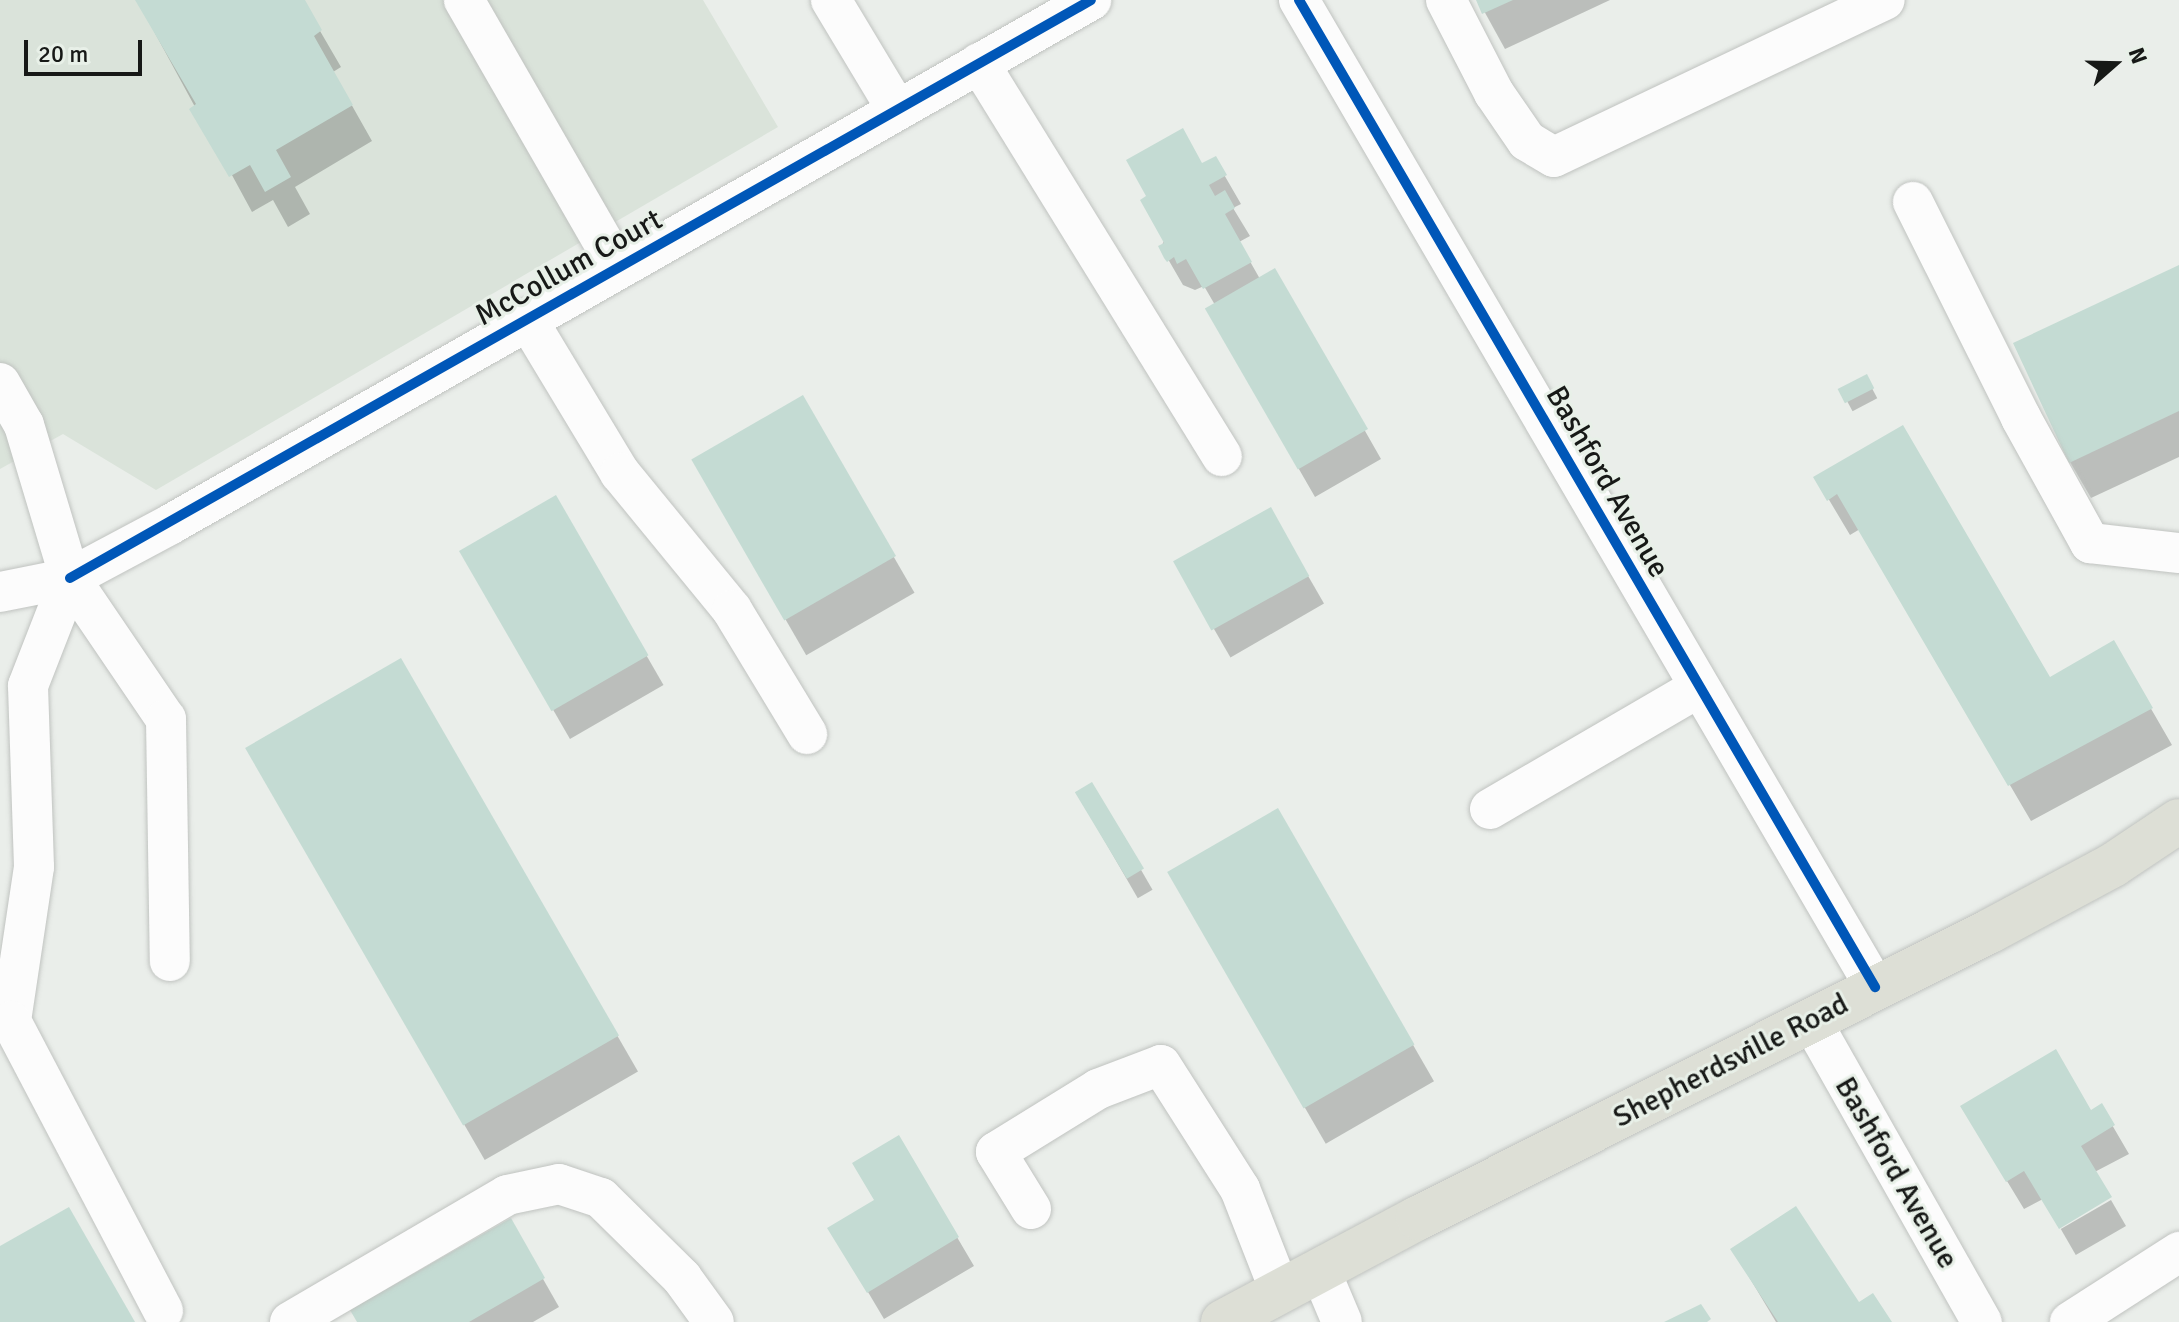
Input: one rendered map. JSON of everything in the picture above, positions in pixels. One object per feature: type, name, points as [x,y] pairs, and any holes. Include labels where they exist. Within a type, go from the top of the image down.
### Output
[{"type":"main road","name":"Shepherdsville Road","points":[[1223,1322],[2113,865],[2179,821]]},
{"type":"street","points":[[464,0],[618,268]]},
{"type":"street","points":[[831,0],[897,110]]},
{"type":"street","name":"McCollum Court","points":[[0,592],[70,578],[1091,0]]},
{"type":"street","name":"Bashford Avenue","points":[[1299,0],[1875,987]]},
{"type":"street","points":[[1446,0],[1494,93],[1527,141],[1554,157],[1885,0]]},
{"type":"street","points":[[979,63],[1222,456]]},
{"type":"street","points":[[1913,202],[2021,418],[2090,543],[2179,553]]},
{"type":"street","points":[[527,319],[620,473],[732,610],[807,734]]},
{"type":"street","points":[[0,383],[24,425],[70,578],[166,719],[170,961]]},
{"type":"street","points":[[0,566],[70,578]]},
{"type":"street","points":[[70,578],[28,686],[34,867],[11,1021],[163,1310]]},
{"type":"street","points":[[1490,809],[1698,688]]},
{"type":"street","name":"Bashford Avenue","points":[[1812,1022],[1982,1322]]},
{"type":"street","points":[[1031,1209],[996,1152],[1098,1089],[1161,1065],[1240,1189],[1280,1291]]},
{"type":"street","points":[[290,1322],[507,1195],[559,1184],[601,1198],[682,1278],[714,1322]]},
{"type":"street","points":[[2070,1322],[2179,1252]]},
{"type":"street","points":[[1320,1270],[1342,1322]]},
{"type":"shaded area","points":[[0,0],[703,0],[778,127],[156,490],[63,434],[0,469]]},
{"type":"building","points":[[135,0],[305,0],[322,30],[314,36],[353,105],[276,150],[291,177],[265,192],[250,165],[229,177],[189,109],[196,104]]},
{"type":"building","points":[[1476,0],[1513,0],[1482,14]]},
{"type":"building","points":[[1183,128],[1202,163],[1216,156],[1227,175],[1209,185],[1215,196],[1225,190],[1235,208],[1225,214],[1252,262],[1203,289],[1186,259],[1177,264],[1174,257],[1167,262],[1164,258],[1158,246],[1164,243],[1140,200],[1146,196],[1126,160]]},
{"type":"building","points":[[2179,265],[2179,411],[2069,463],[2013,343]]},
{"type":"building","points":[[1275,268],[1368,429],[1298,470],[1205,308]]},
{"type":"building","points":[[1867,374],[1874,388],[1845,403],[1838,389]]},
{"type":"building","points":[[803,395],[896,556],[784,621],[691,459]]},
{"type":"building","points":[[1903,425],[2050,677],[2114,640],[2153,708],[2008,786],[1837,494],[1827,501],[1813,477]]},
{"type":"building","points":[[556,495],[648,655],[552,711],[459,551]]},
{"type":"building","points":[[1271,507],[1309,576],[1211,630],[1173,561]]},
{"type":"building","points":[[401,658],[619,1036],[463,1126],[245,748]]},
{"type":"building","points":[[1092,782],[1144,869],[1127,879],[1075,792]]},
{"type":"building","points":[[1278,808],[1414,1044],[1304,1108],[1167,872]]},
{"type":"building","points":[[2056,1049],[2091,1110],[2102,1103],[2115,1125],[2081,1146],[2112,1197],[2059,1229],[2024,1171],[2006,1182],[1960,1106]]},
{"type":"building","points":[[899,1135],[959,1237],[867,1293],[827,1228],[874,1200],[852,1163]]},
{"type":"building","points":[[1796,1206],[1859,1302],[1873,1293],[1892,1322],[1778,1322],[1730,1249]]},
{"type":"building","points":[[69,1207],[135,1322],[0,1322],[0,1246]]},
{"type":"building","points":[[511,1218],[545,1278],[469,1322],[357,1322],[350,1310]]},
{"type":"building","points":[[1701,1304],[1711,1319],[1707,1322],[1664,1322]]},
{"type":"cycle path","points":[[70,578],[1091,0]]},
{"type":"cycle path","points":[[1299,0],[1875,987]]}]
